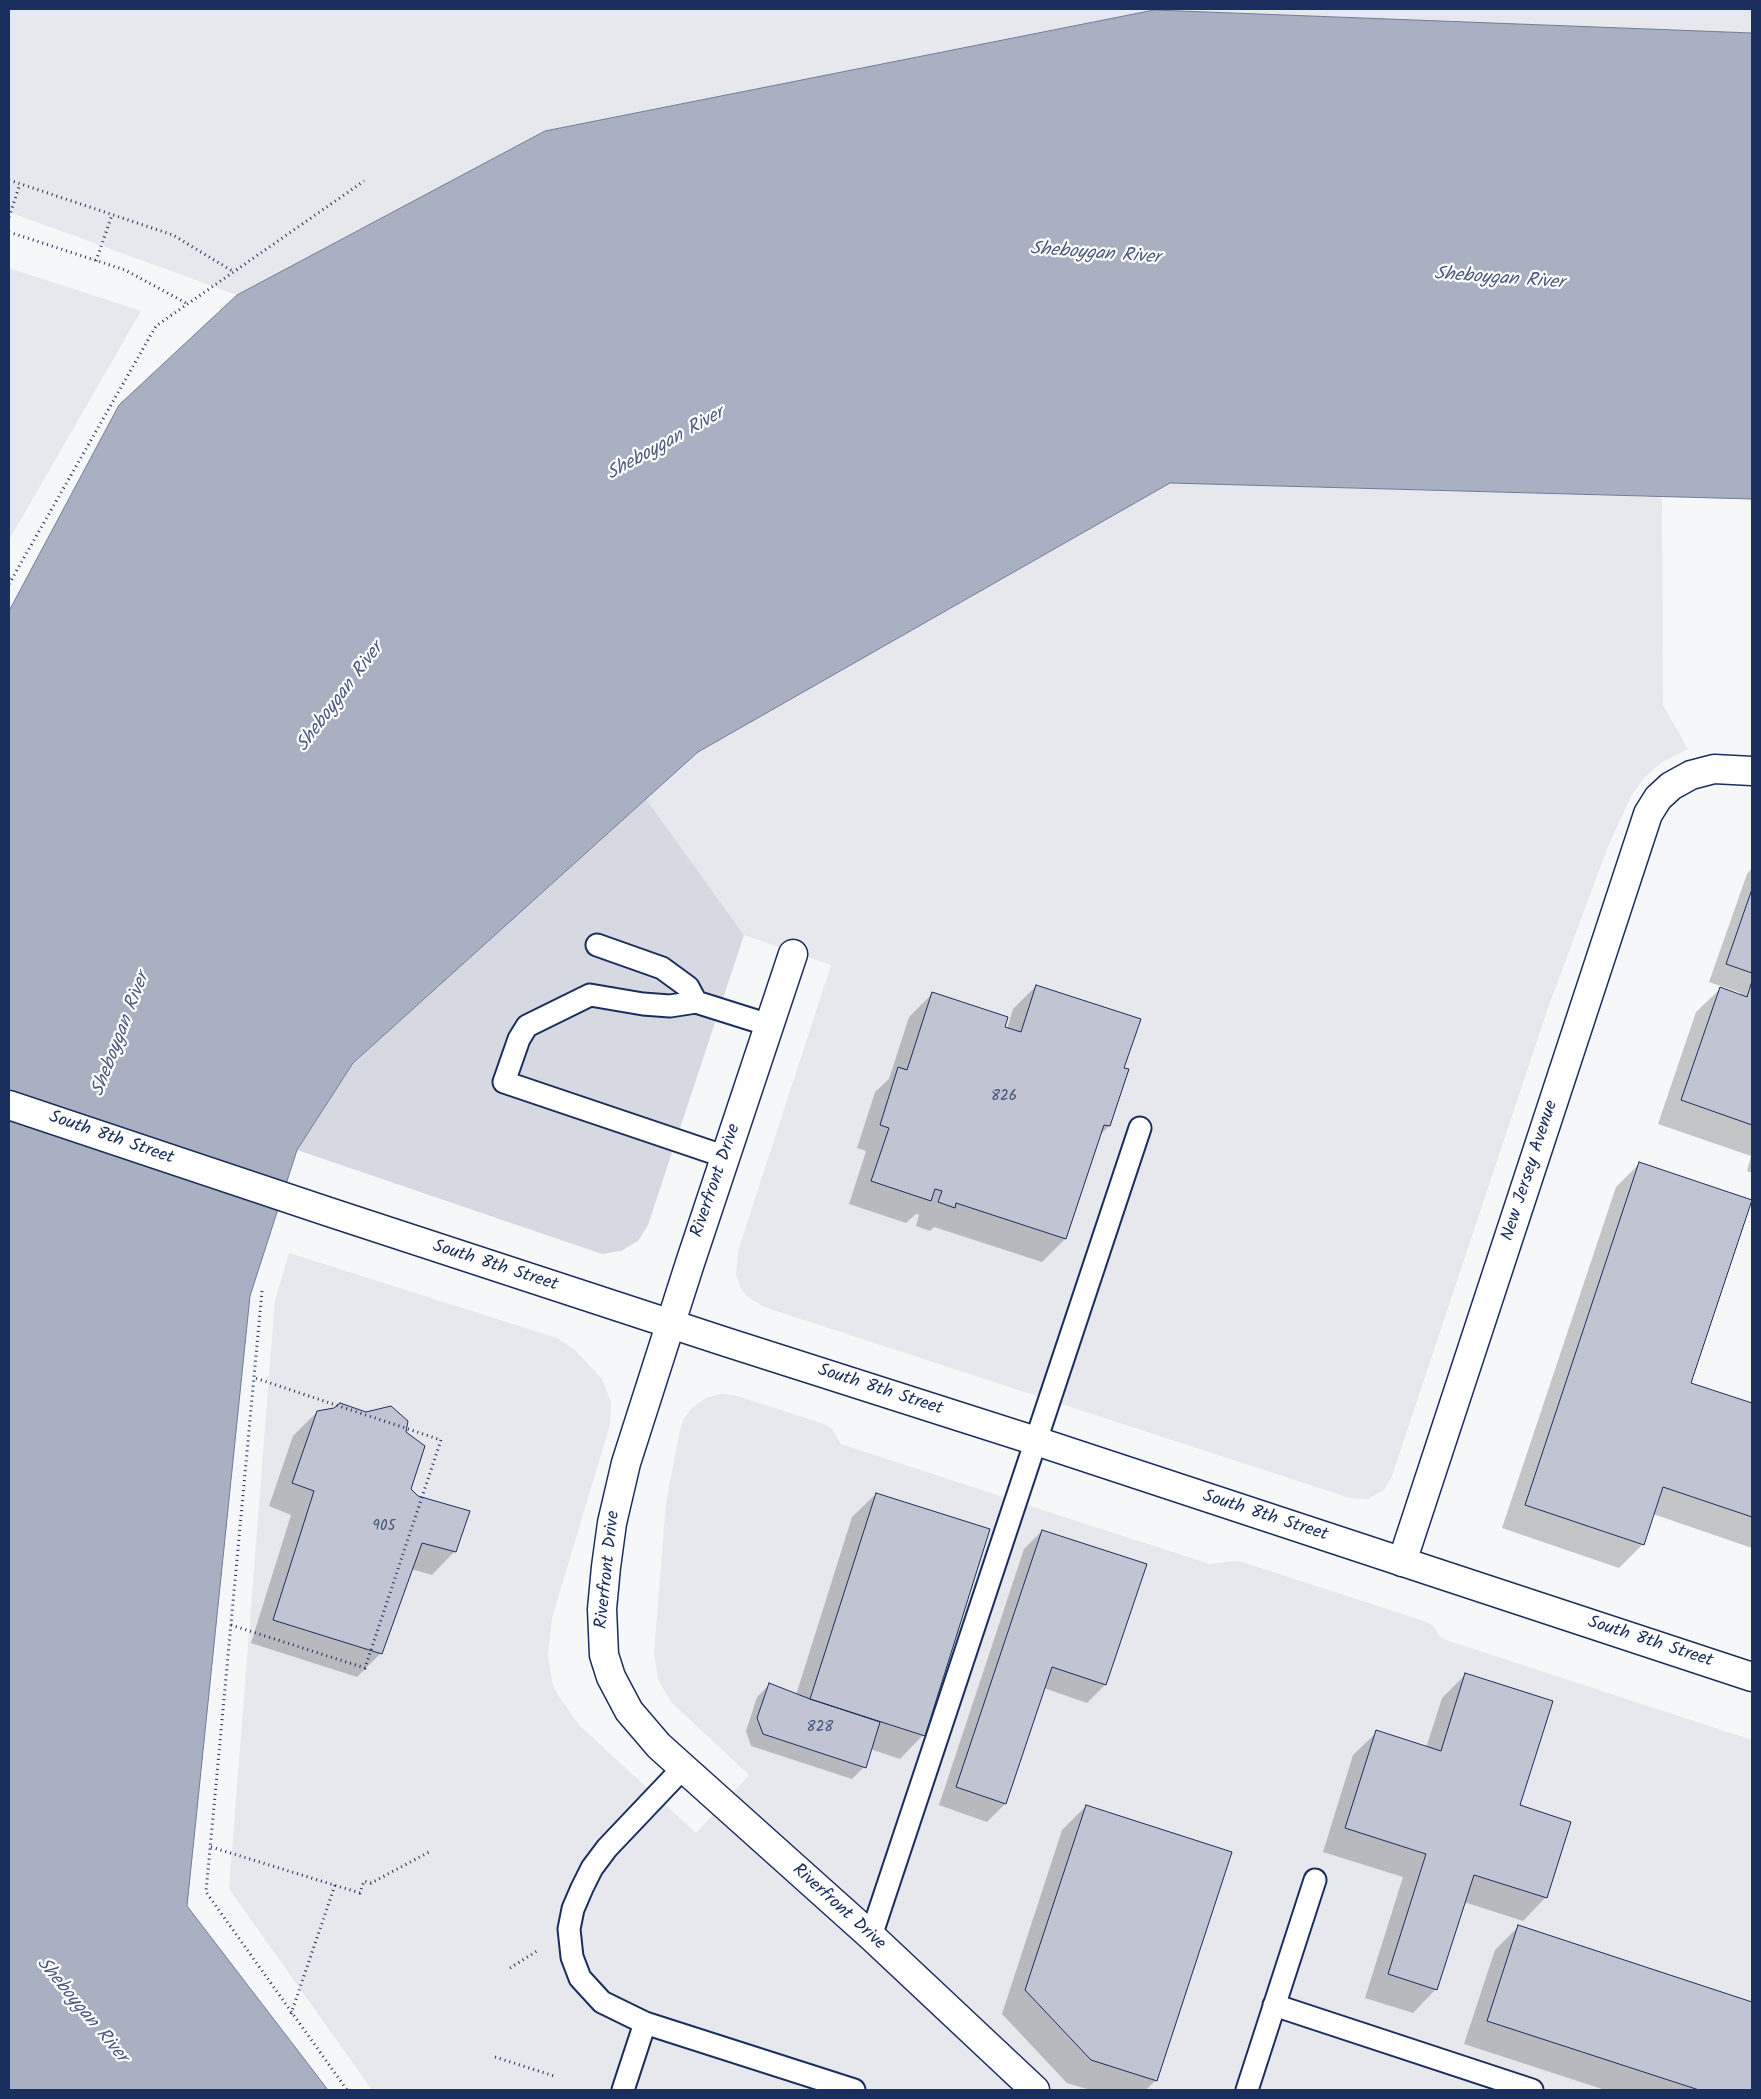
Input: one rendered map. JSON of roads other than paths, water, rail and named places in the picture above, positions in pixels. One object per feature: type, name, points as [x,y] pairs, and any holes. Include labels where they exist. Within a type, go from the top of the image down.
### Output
[{"type":"street","name":"New Jersey Avenue","points":[[1402,1562],[1648,814],[1658,798],[1671,786],[1691,775],[1714,770],[1752,771]]},
{"type":"street","name":"Riverfront Drive","points":[[793,954],[631,1446],[616,1503],[606,1567],[602,1639],[611,1678],[629,1711],[682,1769],[871,1936],[1035,2090]]},
{"type":"street","name":"South 8th Street","points":[[9,1105],[670,1324],[1036,1440],[1752,1677]]},
{"type":"lane","points":[[597,945],[662,968],[688,988],[696,1002]]},
{"type":"lane","points":[[726,1157],[504,1082],[519,1039],[527,1026],[582,998],[598,995],[643,1004],[670,1006],[696,1002],[769,1025]]},
{"type":"lane","points":[[871,1936],[1140,1128]]},
{"type":"lane","points":[[682,1769],[599,1858],[577,1898],[569,1929],[572,1957],[586,1986],[602,2002],[645,2023],[854,2090]]},
{"type":"lane","points":[[1247,2090],[1315,1880]]},
{"type":"lane","points":[[1274,2005],[1532,2090]]},
{"type":"lane","points":[[623,2090],[645,2023]]},
{"type":"water","name":"Sheboygan River","points":[[1154,10],[1752,33],[1752,499],[1170,483],[698,752],[353,1063],[297,1150],[250,1296],[187,1906],[328,2090],[9,2090],[9,611],[119,405],[237,295],[545,131]]}]
